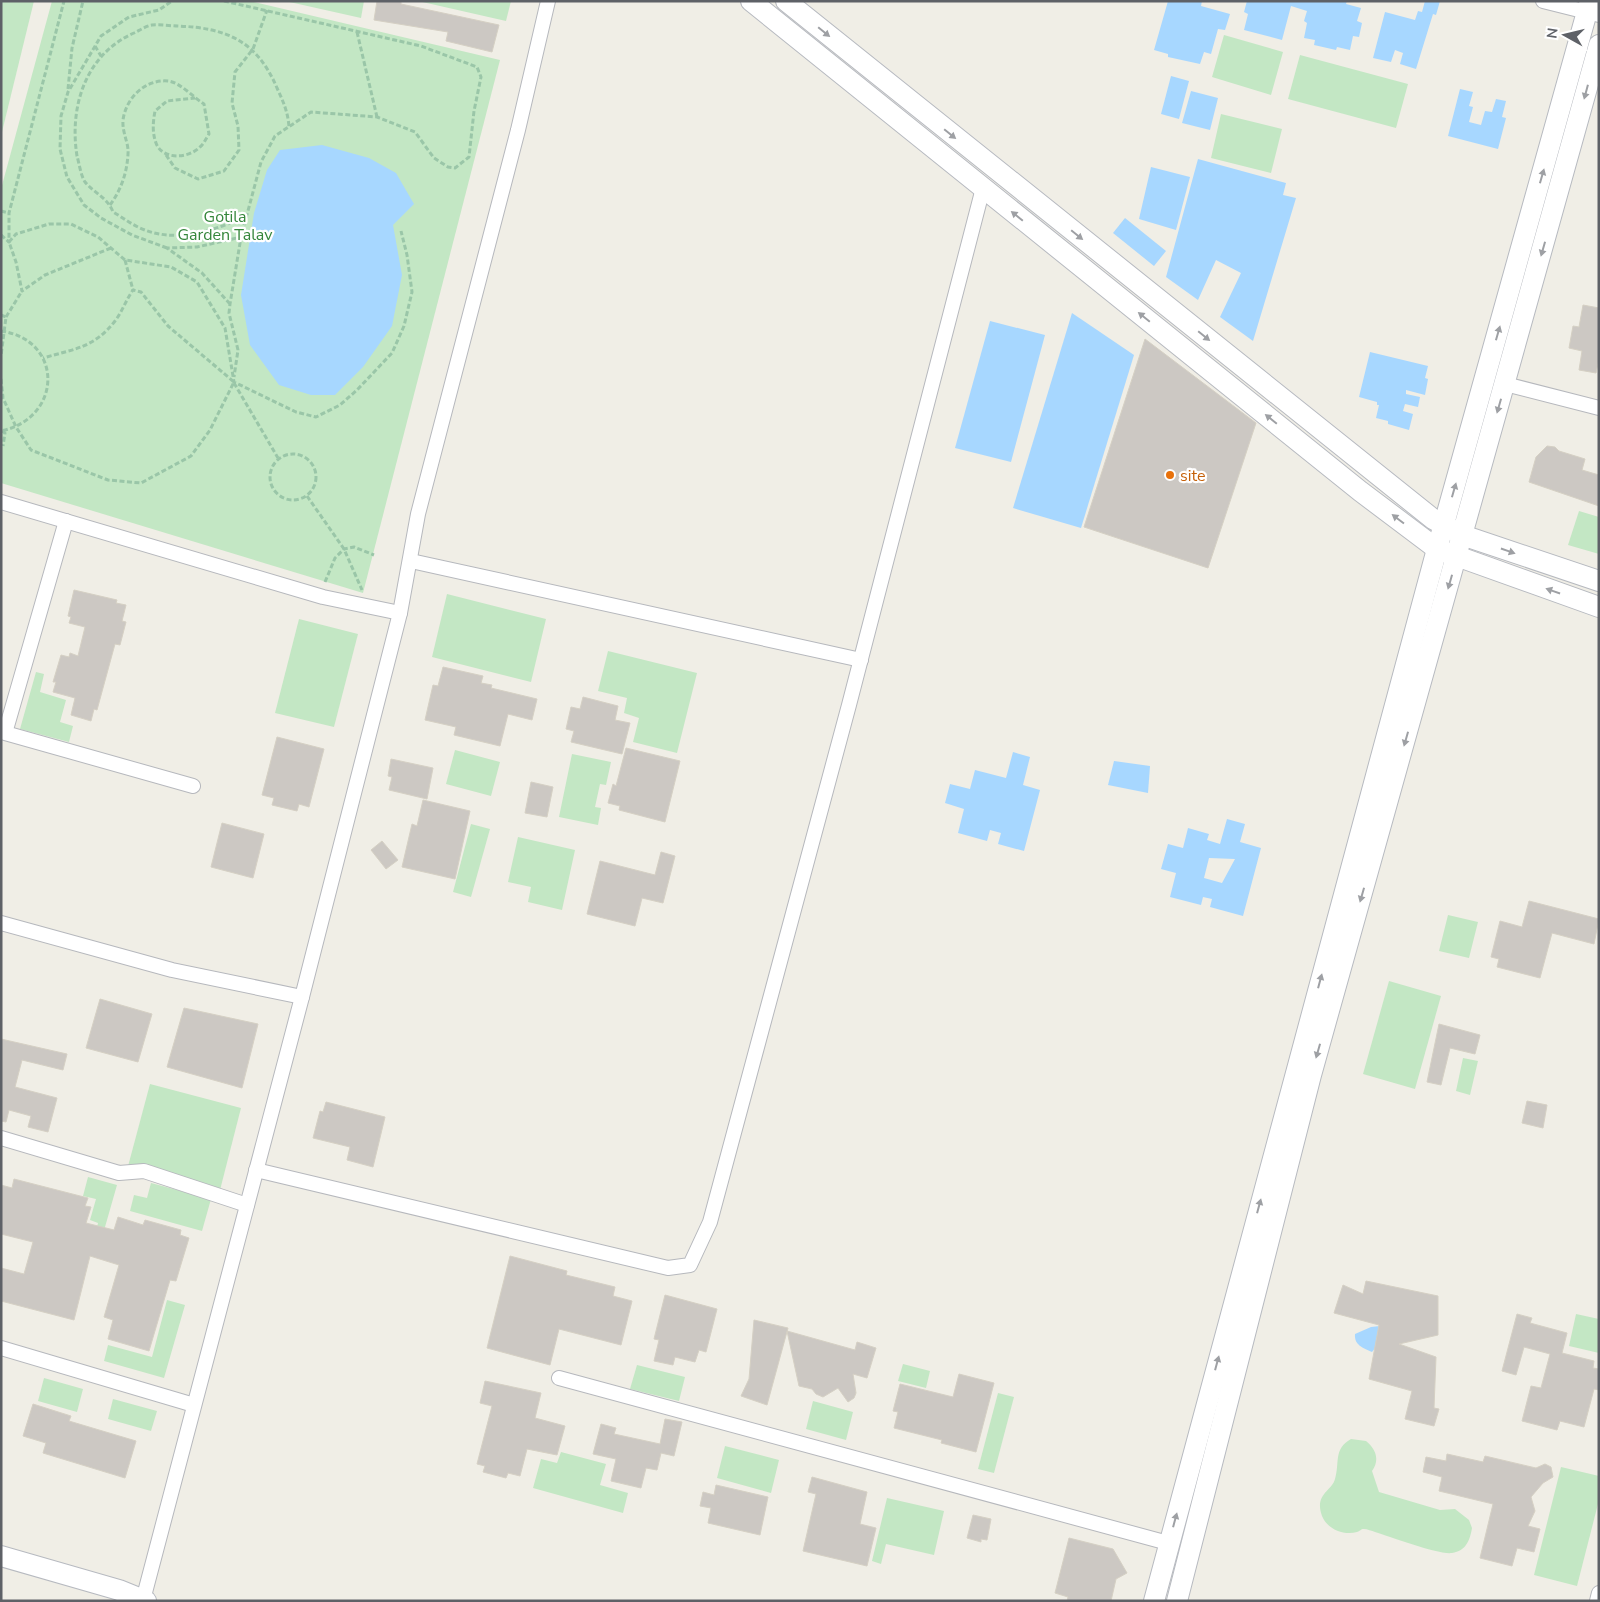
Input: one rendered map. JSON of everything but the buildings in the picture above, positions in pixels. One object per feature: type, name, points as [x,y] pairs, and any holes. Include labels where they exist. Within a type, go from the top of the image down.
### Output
[{"type":"main road","points":[[751,1],[1353,485],[1437,549],[1599,607]]},
{"type":"main road","points":[[786,1],[1444,526],[1462,535],[1599,581]]},
{"type":"main road","points":[[1154,1601],[1168,1543],[1437,549],[1592,10]]},
{"type":"main road","points":[[1177,1601],[1311,1075],[1599,45]]},
{"type":"main road","points":[[1,1556],[119,1590],[144,1600]]},
{"type":"street","points":[[144,1600],[302,997],[400,613],[411,561],[418,514],[518,130],[548,1]]},
{"type":"street","points":[[1543,1],[1592,10]]},
{"type":"street","points":[[256,1170],[668,1268],[690,1266],[710,1222],[861,660],[983,188]]},
{"type":"street","points":[[1505,384],[1599,408]]},
{"type":"street","points":[[1,502],[323,597],[400,613]]},
{"type":"street","points":[[66,521],[6,734],[193,786]]},
{"type":"street","points":[[411,561],[861,660]]},
{"type":"street","points":[[1,923],[172,970],[302,997]]},
{"type":"street","points":[[1,1138],[119,1173],[144,1171],[247,1204]]},
{"type":"street","points":[[1,1348],[194,1405]]},
{"type":"street","points":[[558,1378],[1168,1543]]},
{"type":"street","points":[[1597,1601],[1599,1593]]},
{"type":"path","points":[[22,291],[16,262],[9,242],[9,213],[64,1]]},
{"type":"path","points":[[83,1],[72,48],[68,92],[61,116],[60,149],[67,177],[84,205],[101,218],[132,235],[167,248],[202,274],[230,304]]},
{"type":"path","points":[[68,92],[101,36],[129,17],[159,10],[172,1]]},
{"type":"path","points":[[1,380],[3,398],[16,427],[31,450],[108,480],[141,483],[191,456],[210,430],[234,382],[238,350],[229,312],[241,236],[261,162],[275,136],[310,112],[376,117],[416,132],[434,158],[448,168],[455,168],[469,157],[474,111],[481,77],[477,67],[421,46],[224,1]]},
{"type":"path","points":[[196,98],[167,101],[155,111],[153,129],[156,144],[175,168],[198,179],[224,170],[239,150],[238,126],[232,103],[235,72],[253,49],[267,10]]},
{"type":"path","points":[[246,216],[218,229],[176,236],[142,229],[113,212],[110,205],[85,181],[77,158],[75,130],[85,78],[101,56],[119,39],[152,25],[207,27],[242,42],[253,49],[270,70],[288,113],[288,127]]},
{"type":"path","points":[[356,32],[376,117]]},
{"type":"path","points":[[95,46],[101,56]]},
{"type":"path","points":[[110,205],[124,180],[128,152],[123,136],[128,102],[136,91],[154,83],[170,81],[204,104],[209,134],[200,147],[190,154],[166,155]]},
{"type":"path","points":[[1,211],[9,213]]},
{"type":"path","points":[[9,242],[16,234],[49,224],[71,224],[98,237],[125,260],[171,267],[196,282],[225,328],[234,382],[278,458]]},
{"type":"path","points":[[133,290],[141,292],[168,326],[234,382],[296,412],[316,417],[340,405],[392,354],[404,326],[412,292],[408,255],[402,231]]},
{"type":"path","points":[[1,235],[9,242]]},
{"type":"path","points":[[167,248],[197,247],[241,236]]},
{"type":"path","points":[[1,356],[3,316],[22,291],[45,275],[111,248]]},
{"type":"path","points":[[43,358],[78,349],[100,337],[116,319],[133,290],[125,260]]},
{"type":"path","points":[[1,431],[16,427],[36,414],[46,397],[48,378],[43,358],[32,343],[3,331]]},
{"type":"path","points":[[1,431],[5,433],[3,446]]},
{"type":"path","points":[[296,453],[312,462],[316,479],[314,488],[307,496],[290,500],[275,491],[270,474],[278,458],[296,453]]},
{"type":"path","points":[[307,496],[344,548],[363,593]]},
{"type":"path","points":[[325,582],[335,558],[344,548],[354,547],[374,555]]},
{"type":"green space","points":[[1,1],[34,1],[1,136]]},
{"type":"green space","name":"Gotila Garden Talav","points":[[52,1],[250,1],[500,60],[363,593],[1,483],[1,189]]},
{"type":"green space","points":[[285,1],[364,1],[361,18]]},
{"type":"green space","points":[[418,1],[511,1],[506,21]]},
{"type":"green space","points":[[1224,35],[1283,52],[1271,95],[1212,77]]},
{"type":"green space","points":[[1300,55],[1408,84],[1396,128],[1288,99]]},
{"type":"green space","points":[[1221,114],[1282,129],[1271,173],[1211,158]]},
{"type":"green space","points":[[1579,511],[1599,517],[1599,554],[1568,545]]},
{"type":"green space","points":[[447,594],[546,619],[531,682],[432,657]]},
{"type":"green space","points":[[299,619],[358,634],[334,727],[275,713]]},
{"type":"green space","points":[[608,651],[697,673],[677,753],[633,742],[639,718],[624,713],[627,698],[598,691]]},
{"type":"green space","points":[[36,672],[44,674],[40,692],[66,700],[60,722],[73,726],[69,742],[20,729]]},
{"type":"green space","points":[[455,750],[500,762],[491,796],[446,784]]},
{"type":"green space","points":[[572,754],[611,762],[606,785],[600,784],[595,807],[601,808],[598,825],[559,817]]},
{"type":"green space","points":[[471,824],[490,829],[471,897],[453,892]]},
{"type":"green space","points":[[518,837],[575,850],[562,910],[528,902],[531,887],[508,882]]},
{"type":"green space","points":[[1448,915],[1478,922],[1469,958],[1439,951]]},
{"type":"green space","points":[[1389,981],[1441,996],[1415,1089],[1363,1074]]},
{"type":"green space","points":[[1463,1058],[1478,1061],[1470,1095],[1456,1091]]},
{"type":"green space","points":[[150,1084],[241,1108],[219,1194],[127,1170]]},
{"type":"green space","points":[[88,1177],[117,1185],[103,1234],[96,1232],[98,1223],[90,1220],[96,1199],[83,1196]]},
{"type":"green space","points":[[151,1183],[211,1199],[202,1231],[130,1211],[134,1195],[147,1198]]},
{"type":"green space","points":[[167,1300],[185,1305],[164,1378],[104,1361],[108,1345],[152,1357]]},
{"type":"green space","points":[[1576,1314],[1599,1319],[1599,1353],[1569,1346]]},
{"type":"green space","points":[[903,1364],[930,1371],[926,1388],[898,1381]]},
{"type":"green space","points":[[637,1365],[685,1377],[679,1401],[630,1389]]},
{"type":"green space","points":[[44,1378],[83,1389],[77,1412],[38,1401]]},
{"type":"green space","points":[[998,1393],[1014,1397],[994,1473],[978,1469]]},
{"type":"green space","points":[[113,1399],[157,1411],[151,1431],[108,1419]]},
{"type":"green space","points":[[813,1401],[853,1412],[846,1440],[806,1429]]},
{"type":"green space","points":[[1351,1439],[1366,1441],[1374,1451],[1376,1463],[1372,1471],[1379,1492],[1440,1510],[1455,1509],[1469,1520],[1472,1528],[1470,1537],[1464,1547],[1457,1552],[1446,1553],[1367,1529],[1347,1533],[1336,1530],[1328,1525],[1322,1516],[1320,1503],[1335,1479],[1339,1452],[1345,1443]]},
{"type":"green space","points":[[725,1446],[779,1460],[771,1493],[717,1478]]},
{"type":"green space","points":[[561,1452],[606,1464],[600,1485],[628,1493],[623,1513],[533,1488],[541,1459],[557,1463]]},
{"type":"green space","points":[[1561,1467],[1599,1476],[1599,1500],[1577,1586],[1534,1575]]},
{"type":"green space","points":[[887,1498],[944,1511],[934,1555],[886,1544],[881,1564],[872,1561]]},
{"type":"water","points":[[1168,1],[1202,1],[1201,6],[1230,14],[1225,30],[1218,29],[1211,54],[1204,52],[1200,64],[1168,57],[1168,54],[1154,50]]},
{"type":"water","points":[[1247,1],[1347,1],[1346,4],[1361,8],[1357,21],[1362,23],[1359,37],[1353,36],[1350,50],[1337,47],[1336,50],[1314,45],[1315,40],[1304,38],[1307,23],[1304,21],[1307,11],[1291,6],[1282,40],[1244,30],[1248,14],[1244,12]]},
{"type":"water","points":[[1425,1],[1440,1],[1436,15],[1433,14],[1416,69],[1400,64],[1403,53],[1395,50],[1391,62],[1373,58],[1385,12],[1415,20],[1418,11],[1422,12]]},
{"type":"water","points":[[1171,76],[1189,81],[1179,119],[1161,114]]},
{"type":"water","points":[[1460,89],[1473,92],[1469,106],[1473,107],[1469,122],[1481,125],[1485,111],[1492,112],[1496,99],[1506,101],[1502,117],[1506,118],[1498,149],[1448,136]]},
{"type":"water","points":[[1191,91],[1218,98],[1210,130],[1182,123]]},
{"type":"water","points":[[322,145],[369,158],[396,173],[414,204],[393,225],[402,275],[392,326],[363,367],[335,395],[311,395],[279,385],[250,345],[241,295],[254,213],[267,170],[280,150]]},
{"type":"water","points":[[1198,159],[1286,183],[1283,195],[1296,198],[1253,341],[1220,317],[1241,273],[1216,260],[1198,300],[1166,277]]},
{"type":"water","points":[[1151,167],[1190,177],[1176,230],[1139,219]]},
{"type":"water","points":[[1125,218],[1166,251],[1154,266],[1113,233]]},
{"type":"water","points":[[1072,313],[1134,355],[1081,528],[1013,508]]},
{"type":"water","points":[[990,321],[1045,335],[1011,462],[955,448]]},
{"type":"water","points":[[1370,352],[1428,366],[1425,378],[1428,379],[1425,395],[1406,390],[1406,394],[1420,397],[1418,407],[1405,404],[1403,411],[1413,414],[1409,430],[1388,424],[1388,421],[1376,418],[1379,405],[1377,405],[1377,402],[1359,397]]},
{"type":"water","points":[[1013,752],[1030,757],[1023,785],[1040,790],[1024,851],[998,844],[1001,833],[990,830],[987,841],[958,833],[964,809],[945,803],[950,784],[970,789],[975,770],[1006,778]]},
{"type":"water","points":[[1114,761],[1150,766],[1148,793],[1108,785]]},
{"type":"water","points":[[1227,819],[1245,824],[1240,842],[1261,848],[1243,916],[1210,907],[1212,899],[1203,897],[1201,905],[1170,897],[1176,873],[1161,869],[1168,844],[1183,848],[1188,828],[1209,834],[1207,840],[1220,844]],"holes":[[[1209,858],[1235,859],[1222,883],[1204,878]]]},
{"type":"water","points":[[1380,1326],[1380,1342],[1372,1352],[1362,1347],[1356,1341],[1355,1334],[1371,1327]]},
{"type":"place","name":"site","points":[[1170,475]]}]
